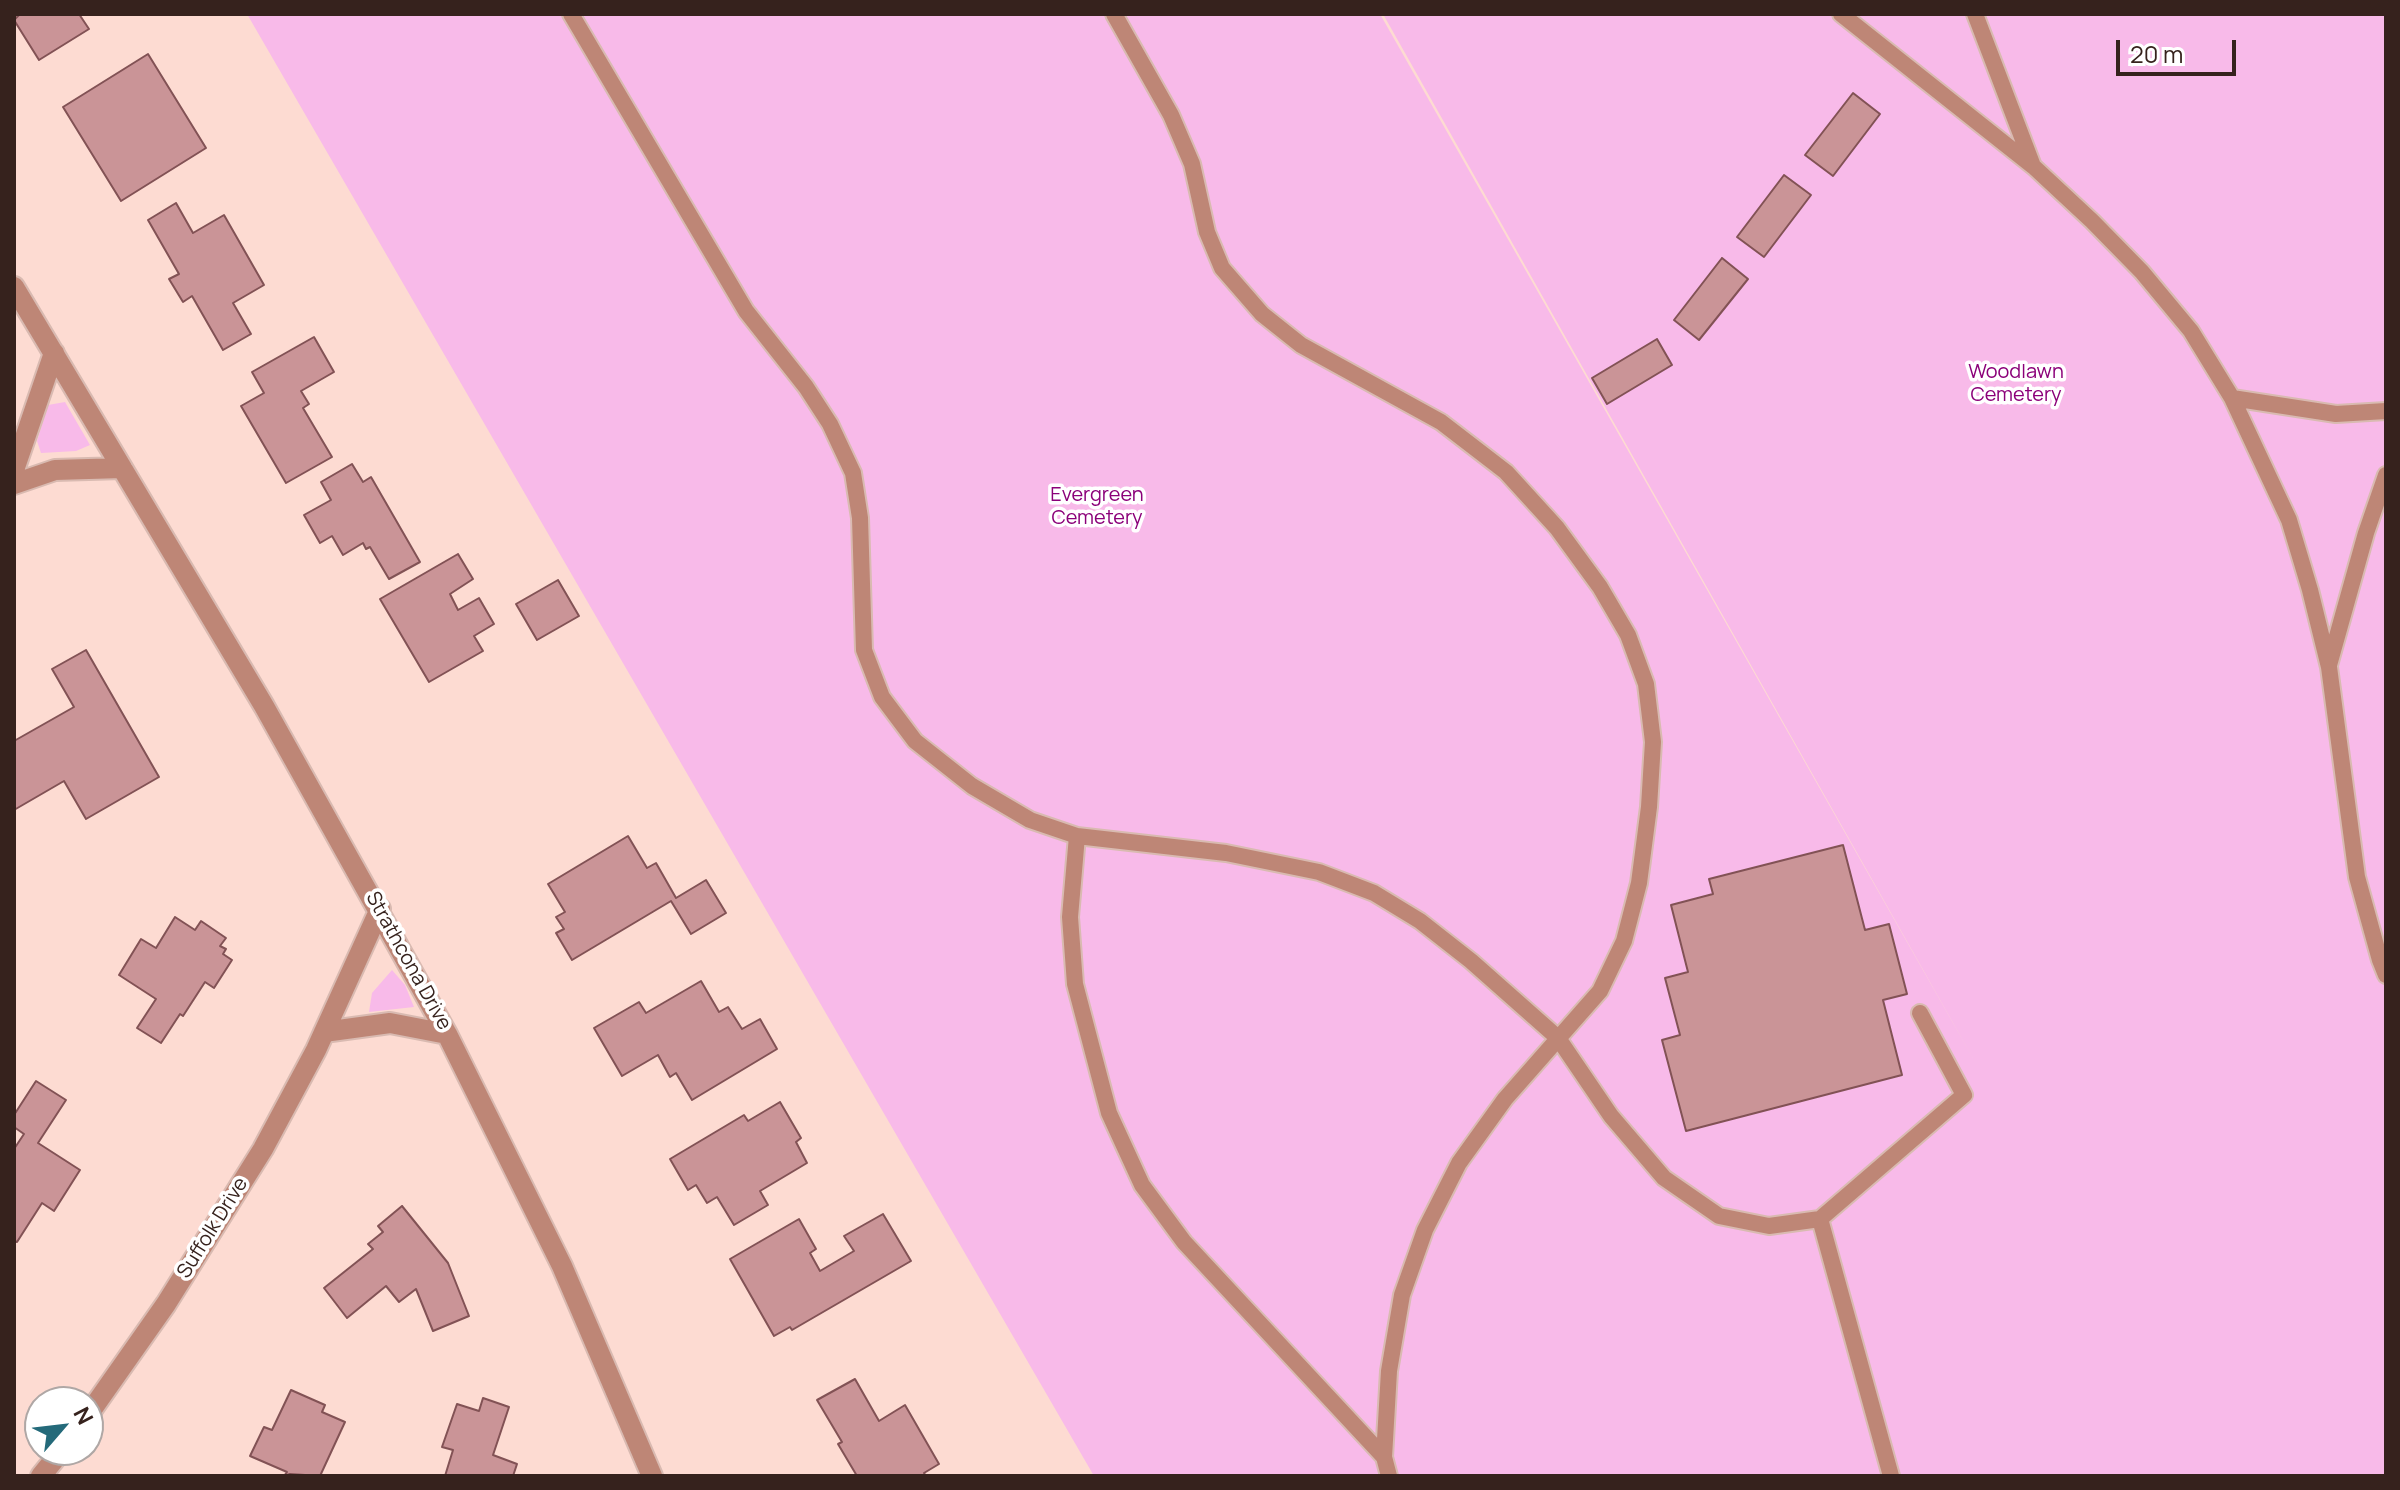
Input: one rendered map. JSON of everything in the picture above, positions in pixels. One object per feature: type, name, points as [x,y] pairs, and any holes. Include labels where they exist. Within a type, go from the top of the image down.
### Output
[{"type":"street","name":"Strathcona Drive","points":[[14,287],[264,706],[380,909],[447,1034],[562,1266],[652,1476]]},
{"type":"street","points":[[14,470],[54,353]]},
{"type":"street","points":[[14,484],[55,470],[122,468]]},
{"type":"street","name":"Suffolk Drive","points":[[104,1392],[166,1304],[255,1162],[324,1032],[380,909]]},
{"type":"street","points":[[324,1032],[390,1023],[447,1034]]},
{"type":"lane","points":[[571,14],[716,264],[746,311],[806,387],[830,424],[853,473],[860,518],[864,650],[882,697],[915,741],[972,786],[1030,820],[1077,836],[1226,853],[1319,872],[1374,893],[1420,921],[1471,961],[1558,1038],[1611,1116],[1664,1178],[1719,1216],[1769,1226],[1820,1219],[1964,1095],[1920,1013]]},
{"type":"lane","points":[[1114,14],[1171,115],[1187,152],[1207,232],[1222,268],[1262,314],[1301,345],[1441,422],[1506,472],[1557,528],[1600,587],[1628,635],[1646,684],[1653,742],[1649,807],[1639,883],[1624,941],[1600,991],[1505,1099],[1459,1163],[1425,1230],[1402,1295],[1389,1371],[1384,1457],[1389,1476]]},
{"type":"lane","points":[[1841,14],[2034,167],[2092,221],[2142,272],[2191,331],[2232,398],[2289,520],[2310,590],[2329,667],[2357,877],[2386,975]]},
{"type":"lane","points":[[1975,14],[2034,167]]},
{"type":"lane","points":[[2232,398],[2336,414],[2386,411]]},
{"type":"lane","points":[[2329,667],[2366,533],[2386,475]]},
{"type":"lane","points":[[1077,836],[1070,917],[1075,984],[1109,1113],[1142,1185],[1184,1242],[1384,1457]]},
{"type":"lane","points":[[1820,1219],[1891,1476]]},
{"type":"green space","name":"Evergreen Cemetery","points":[[247,14],[1380,14],[1978,1067],[1383,14],[2386,14],[2386,1476],[1094,1476]]},
{"type":"green space","points":[[65,402],[90,445],[76,451],[41,453],[37,441],[48,405]]},
{"type":"green space","points":[[392,970],[405,985],[414,1007],[369,1012],[372,993]]},
{"type":"building","points":[[20,14],[79,14],[89,29],[39,60],[14,20]]},
{"type":"building","points":[[148,54],[206,148],[121,201],[63,107]]},
{"type":"building","points":[[1853,93],[1880,114],[1833,176],[1805,155]]},
{"type":"building","points":[[1784,175],[1811,195],[1764,257],[1737,237]]},
{"type":"building","points":[[176,203],[193,233],[224,215],[264,285],[233,303],[251,334],[223,350],[192,296],[183,302],[169,279],[179,274],[148,220]]},
{"type":"building","points":[[1722,258],[1748,279],[1699,340],[1674,320]]},
{"type":"building","points":[[314,337],[334,372],[301,391],[309,404],[303,408],[332,457],[286,483],[241,406],[264,393],[252,372]]},
{"type":"building","points":[[1657,339],[1672,365],[1607,404],[1592,378]]},
{"type":"building","points":[[352,464],[363,482],[371,477],[420,562],[389,579],[370,547],[366,549],[363,543],[343,555],[332,536],[320,543],[304,515],[331,500],[321,482]]},
{"type":"building","points":[[458,554],[473,579],[450,594],[458,610],[479,598],[494,624],[474,636],[483,651],[429,682],[380,599]]},
{"type":"building","points":[[558,580],[579,616],[537,640],[516,604]]},
{"type":"building","points":[[86,650],[159,777],[86,819],[64,781],[14,810],[14,741],[74,707],[52,669]]},
{"type":"building","points":[[628,836],[647,868],[656,863],[676,898],[706,880],[726,913],[691,934],[671,901],[572,960],[556,933],[564,929],[556,917],[565,912],[548,884]]},
{"type":"building","points":[[1843,845],[1865,930],[1889,924],[1907,994],[1883,1000],[1902,1075],[1686,1131],[1662,1040],[1680,1035],[1665,978],[1688,972],[1671,905],[1713,894],[1709,879]]},
{"type":"building","points":[[175,917],[195,930],[201,921],[226,938],[220,946],[226,949],[223,954],[232,960],[214,988],[205,982],[161,1043],[137,1028],[156,999],[119,975],[141,939],[156,948]]},
{"type":"building","points":[[701,981],[719,1012],[728,1007],[742,1029],[760,1019],[777,1049],[692,1100],[676,1073],[670,1077],[658,1055],[622,1076],[594,1028],[639,1002],[646,1013]]},
{"type":"building","points":[[36,1081],[66,1100],[38,1143],[80,1170],[54,1211],[42,1203],[17,1242],[14,1241],[14,1149],[24,1134],[14,1127],[14,1115]]},
{"type":"building","points":[[780,1102],[801,1138],[796,1142],[807,1163],[760,1191],[768,1205],[734,1225],[717,1197],[707,1203],[696,1185],[688,1190],[670,1159],[744,1115],[748,1121]]},
{"type":"building","points":[[402,1206],[448,1263],[469,1316],[433,1331],[416,1289],[399,1302],[386,1286],[347,1318],[324,1288],[373,1249],[368,1244],[383,1232],[378,1226]]},
{"type":"building","points":[[883,1214],[911,1261],[792,1330],[790,1327],[774,1336],[730,1259],[799,1219],[816,1249],[810,1253],[820,1271],[854,1251],[844,1236]]},
{"type":"building","points":[[855,1379],[879,1421],[905,1405],[939,1464],[924,1473],[926,1476],[857,1476],[838,1444],[842,1442],[817,1400]]},
{"type":"building","points":[[291,1390],[325,1405],[322,1412],[345,1422],[320,1476],[284,1476],[287,1472],[250,1456],[264,1427],[272,1430]]},
{"type":"building","points":[[483,1398],[509,1407],[493,1455],[517,1464],[513,1476],[445,1476],[453,1450],[442,1447],[457,1404],[479,1411]]},
{"type":"park label","name":"Woodlawn Cemetery","points":[[2016,384]]}]
